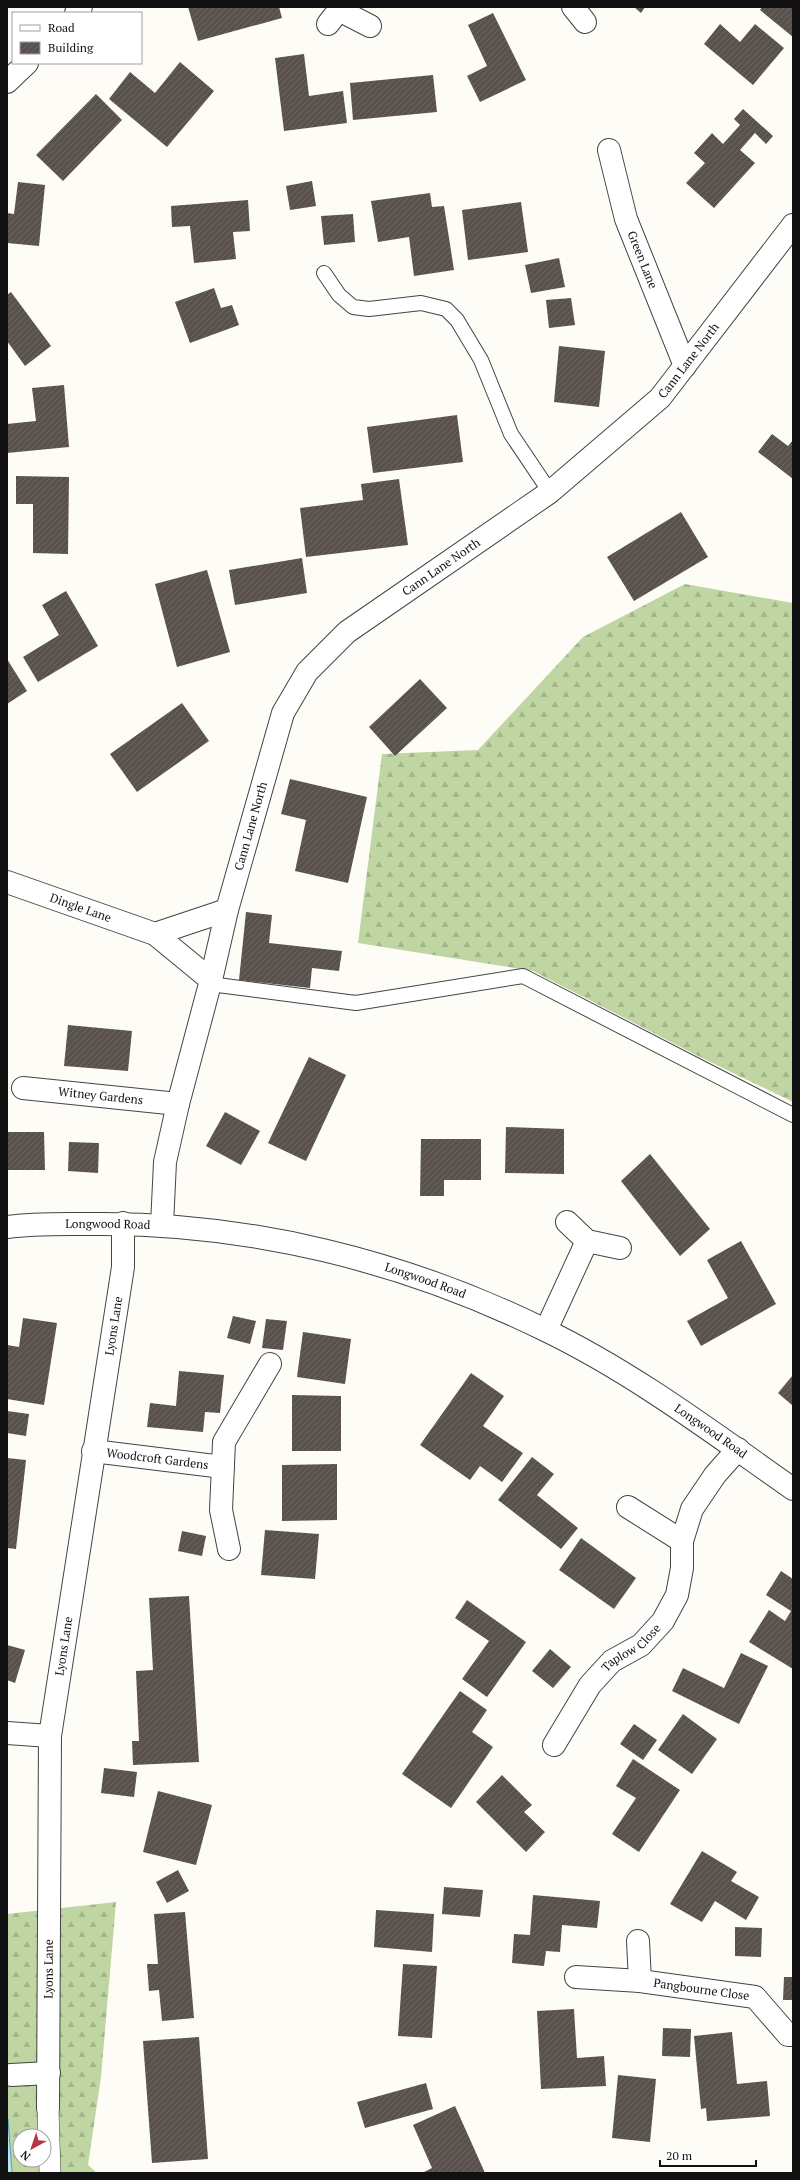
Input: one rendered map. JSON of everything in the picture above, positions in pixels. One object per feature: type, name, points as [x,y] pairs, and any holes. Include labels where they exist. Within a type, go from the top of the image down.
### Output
[{"type":"street","points":[[335,13],[370,26]]},
{"type":"street","points":[[7,82],[26,64]]},
{"type":"street","name":"Green Lane","points":[[609,150],[626,218],[684,366]]},
{"type":"street","name":"Cann Lane North","points":[[210,982],[227,910],[283,713],[307,672],[347,632],[550,492],[660,398],[793,225]]},
{"type":"street","name":"Dingle Lane","points":[[7,882],[155,934],[210,982]]},
{"type":"street","points":[[155,934],[227,910]]},
{"type":"street","points":[[162,1225],[165,1162],[178,1104],[210,982]]},
{"type":"street","name":"Witney Gardens","points":[[23,1088],[178,1104]]},
{"type":"street","points":[[567,1222],[587,1241],[620,1248]]},
{"type":"street","name":"Longwood Road","points":[[7,1227],[32,1224],[124,1223],[162,1225],[247,1235],[348,1256],[422,1279],[546,1330],[612,1367],[680,1409],[793,1489]]},
{"type":"street","name":"Lyons Lane","points":[[50,2173],[48,2108],[50,1736],[93,1452],[124,1266],[124,1223]]},
{"type":"street","points":[[546,1330],[587,1241]]},
{"type":"street","name":"Woodcroft Gardens","points":[[229,1549],[221,1510],[224,1442],[270,1364]]},
{"type":"street","name":"Taplow Close","points":[[554,1745],[590,1685],[612,1661],[642,1645],[663,1621],[677,1596],[682,1568],[682,1541],[692,1508],[715,1475],[738,1450]]},
{"type":"street","name":"Woodcroft Gardens","points":[[93,1452],[223,1467]]},
{"type":"street","points":[[628,1507],[682,1541]]},
{"type":"street","points":[[7,1733],[50,1736]]},
{"type":"street","name":"Pangbourne Close","points":[[638,1941],[640,1981]]},
{"type":"street","name":"Pangbourne Close","points":[[576,1977],[640,1981],[755,1997],[788,2034],[793,2035]]},
{"type":"street","points":[[11,2075],[49,2073]]},
{"type":"lane","points":[[324,273],[339,295],[353,307],[369,309],[421,303],[446,309],[457,320],[481,360],[510,434],[550,492]]},
{"type":"lane","points":[[210,982],[356,1003],[523,976],[793,1115]]},
{"type":"green space","points":[[685,584],[793,603],[793,1102],[702,1058],[533,971],[358,943],[382,754],[478,750],[583,637]]},
{"type":"green space","points":[[116,1902],[101,2077],[88,2165],[97,2173],[12,2173],[7,2118],[7,1914]]},
{"type":"water","points":[[7,2118],[8,2119],[12,2173],[7,2173]]},
{"type":"building","points":[[188,7],[279,7],[282,18],[198,41]]},
{"type":"building","points":[[634,7],[645,7],[641,13]]},
{"type":"building","points":[[762,7],[793,7],[793,37],[760,10]]},
{"type":"building","points":[[493,13],[526,80],[480,102],[467,76],[487,66],[468,25]]},
{"type":"building","points":[[720,24],[740,42],[755,24],[784,48],[753,85],[704,44]]},
{"type":"building","points":[[304,54],[309,96],[343,91],[347,123],[284,131],[275,58]]},
{"type":"building","points":[[180,62],[214,91],[167,147],[109,99],[130,72],[155,93]]},
{"type":"building","points":[[433,75],[437,112],[353,120],[350,83]]},
{"type":"building","points":[[96,94],[122,120],[63,181],[36,155]]},
{"type":"building","points":[[743,109],[773,136],[766,144],[755,133],[740,150],[755,163],[714,208],[686,183],[705,163],[694,153],[712,133],[723,144],[740,125],[734,119]]},
{"type":"building","points":[[312,181],[316,206],[290,210],[286,186]]},
{"type":"building","points":[[18,182],[45,185],[39,246],[7,243],[7,213],[14,214]]},
{"type":"building","points":[[430,193],[432,207],[444,206],[454,270],[414,276],[409,237],[378,242],[371,201]]},
{"type":"building","points":[[248,200],[250,231],[233,232],[236,259],[194,263],[190,226],[172,227],[171,206]]},
{"type":"building","points":[[521,202],[528,252],[468,260],[462,210]]},
{"type":"building","points":[[353,214],[355,242],[324,245],[321,216]]},
{"type":"building","points":[[559,258],[565,287],[531,293],[525,265]]},
{"type":"building","points":[[214,288],[221,308],[232,305],[239,325],[190,343],[175,302]]},
{"type":"building","points":[[11,292],[51,346],[25,366],[7,341],[7,295]]},
{"type":"building","points":[[571,298],[575,325],[549,328],[546,300]]},
{"type":"building","points":[[559,346],[605,351],[599,407],[554,402]]},
{"type":"building","points":[[64,385],[69,447],[7,453],[7,424],[36,421],[32,388]]},
{"type":"building","points":[[457,415],[463,462],[373,473],[367,427]]},
{"type":"building","points":[[772,434],[788,446],[793,440],[793,479],[758,452]]},
{"type":"building","points":[[16,476],[69,477],[68,554],[33,553],[33,504],[16,504]]},
{"type":"building","points":[[399,479],[408,545],[306,557],[300,508],[363,500],[361,484]]},
{"type":"building","points":[[681,512],[708,557],[634,601],[607,557]]},
{"type":"building","points":[[302,558],[307,593],[235,605],[229,570]]},
{"type":"building","points":[[207,570],[230,652],[177,667],[155,584]]},
{"type":"building","points":[[66,591],[98,646],[38,682],[23,657],[59,635],[42,605]]},
{"type":"building","points":[[7,659],[27,691],[7,704]]},
{"type":"building","points":[[420,679],[447,708],[395,756],[369,727]]},
{"type":"building","points":[[182,703],[209,741],[137,792],[110,754]]},
{"type":"building","points":[[290,779],[367,797],[348,883],[295,871],[306,820],[281,814]]},
{"type":"building","points":[[246,912],[272,915],[269,943],[342,951],[339,971],[312,968],[310,988],[239,980]]},
{"type":"building","points":[[68,1025],[132,1031],[128,1071],[64,1066]]},
{"type":"building","points":[[309,1057],[346,1075],[306,1161],[268,1143]]},
{"type":"building","points":[[225,1112],[260,1131],[241,1165],[206,1146]]},
{"type":"building","points":[[506,1127],[564,1129],[564,1174],[505,1173]]},
{"type":"building","points":[[7,1132],[44,1132],[45,1170],[7,1170]]},
{"type":"building","points":[[421,1139],[481,1139],[481,1180],[444,1180],[444,1196],[420,1196]]},
{"type":"building","points":[[69,1142],[99,1143],[98,1173],[68,1171]]},
{"type":"building","points":[[650,1154],[710,1229],[680,1256],[621,1181]]},
{"type":"building","points":[[741,1241],[776,1304],[701,1346],[687,1321],[728,1298],[707,1260]]},
{"type":"building","points":[[233,1316],[256,1321],[250,1344],[227,1338]]},
{"type":"building","points":[[23,1318],[57,1323],[44,1405],[7,1399],[7,1345],[19,1347]]},
{"type":"building","points":[[266,1319],[287,1321],[283,1350],[262,1348]]},
{"type":"building","points":[[303,1332],[351,1339],[345,1384],[297,1377]]},
{"type":"building","points":[[179,1371],[224,1375],[220,1413],[205,1412],[203,1432],[147,1427],[150,1403],[176,1406]]},
{"type":"building","points":[[471,1373],[504,1396],[483,1426],[523,1453],[502,1482],[480,1466],[470,1480],[420,1445]]},
{"type":"building","points":[[793,1375],[793,1406],[778,1393]]},
{"type":"building","points":[[292,1395],[341,1396],[341,1451],[292,1451]]},
{"type":"building","points":[[7,1411],[29,1414],[26,1436],[7,1433]]},
{"type":"building","points":[[532,1457],[554,1474],[537,1495],[578,1528],[561,1549],[498,1500]]},
{"type":"building","points":[[7,1458],[26,1460],[16,1549],[7,1548]]},
{"type":"building","points":[[337,1464],[337,1520],[282,1521],[282,1465]]},
{"type":"building","points":[[265,1530],[319,1534],[315,1579],[261,1575]]},
{"type":"building","points":[[182,1531],[206,1536],[202,1556],[178,1551]]},
{"type":"building","points":[[581,1538],[636,1578],[614,1609],[559,1570]]},
{"type":"building","points":[[781,1571],[793,1579],[793,1669],[749,1642],[769,1610],[785,1621],[791,1611],[766,1595]]},
{"type":"building","points":[[189,1596],[199,1762],[133,1765],[132,1741],[139,1741],[136,1671],[153,1670],[149,1598]]},
{"type":"building","points":[[467,1600],[526,1642],[487,1697],[462,1679],[489,1641],[455,1618]]},
{"type":"building","points":[[7,1645],[25,1650],[15,1683],[7,1680]]},
{"type":"building","points":[[550,1649],[571,1667],[553,1688],[532,1671]]},
{"type":"building","points":[[741,1653],[768,1666],[739,1724],[672,1691],[683,1668],[724,1688]]},
{"type":"building","points":[[460,1691],[487,1710],[472,1732],[493,1747],[451,1808],[402,1774]]},
{"type":"building","points":[[683,1714],[717,1739],[692,1774],[658,1750]]},
{"type":"building","points":[[634,1724],[657,1740],[643,1760],[620,1744]]},
{"type":"building","points":[[633,1759],[680,1790],[639,1852],[612,1834],[636,1798],[616,1786]]},
{"type":"building","points":[[104,1768],[137,1772],[134,1797],[101,1793]]},
{"type":"building","points":[[502,1775],[532,1805],[524,1812],[545,1832],[526,1852],[476,1802]]},
{"type":"building","points":[[158,1791],[212,1805],[196,1865],[143,1852]]},
{"type":"building","points":[[702,1851],[737,1872],[731,1881],[759,1897],[746,1920],[715,1901],[702,1922],[670,1904]]},
{"type":"building","points":[[178,1870],[189,1891],[167,1903],[156,1882]]},
{"type":"building","points":[[444,1887],[483,1890],[480,1917],[442,1914]]},
{"type":"building","points":[[533,1895],[600,1901],[597,1928],[562,1925],[560,1952],[546,1951],[544,1966],[512,1963],[514,1934],[530,1935]]},
{"type":"building","points":[[376,1910],[434,1914],[432,1952],[374,1947]]},
{"type":"building","points":[[185,1912],[194,2018],[162,2021],[159,1990],[149,1991],[147,1964],[158,1964],[154,1914]]},
{"type":"building","points":[[735,1927],[762,1928],[761,1957],[735,1956]]},
{"type":"building","points":[[403,1964],[437,1966],[432,2038],[398,2036]]},
{"type":"building","points":[[784,1977],[793,1977],[793,2000],[783,2000]]},
{"type":"building","points":[[574,2009],[577,2058],[604,2056],[606,2086],[541,2089],[537,2011]]},
{"type":"building","points":[[663,2028],[691,2029],[690,2057],[662,2056]]},
{"type":"building","points":[[732,2032],[737,2084],[767,2081],[770,2116],[707,2121],[706,2108],[701,2109],[694,2036]]},
{"type":"building","points":[[199,2037],[208,2159],[152,2163],[143,2041]]},
{"type":"building","points":[[618,2075],[656,2079],[650,2142],[612,2138]]},
{"type":"building","points":[[426,2083],[433,2109],[365,2128],[357,2102]]},
{"type":"building","points":[[455,2106],[485,2173],[422,2173],[432,2168],[413,2125]]}]
